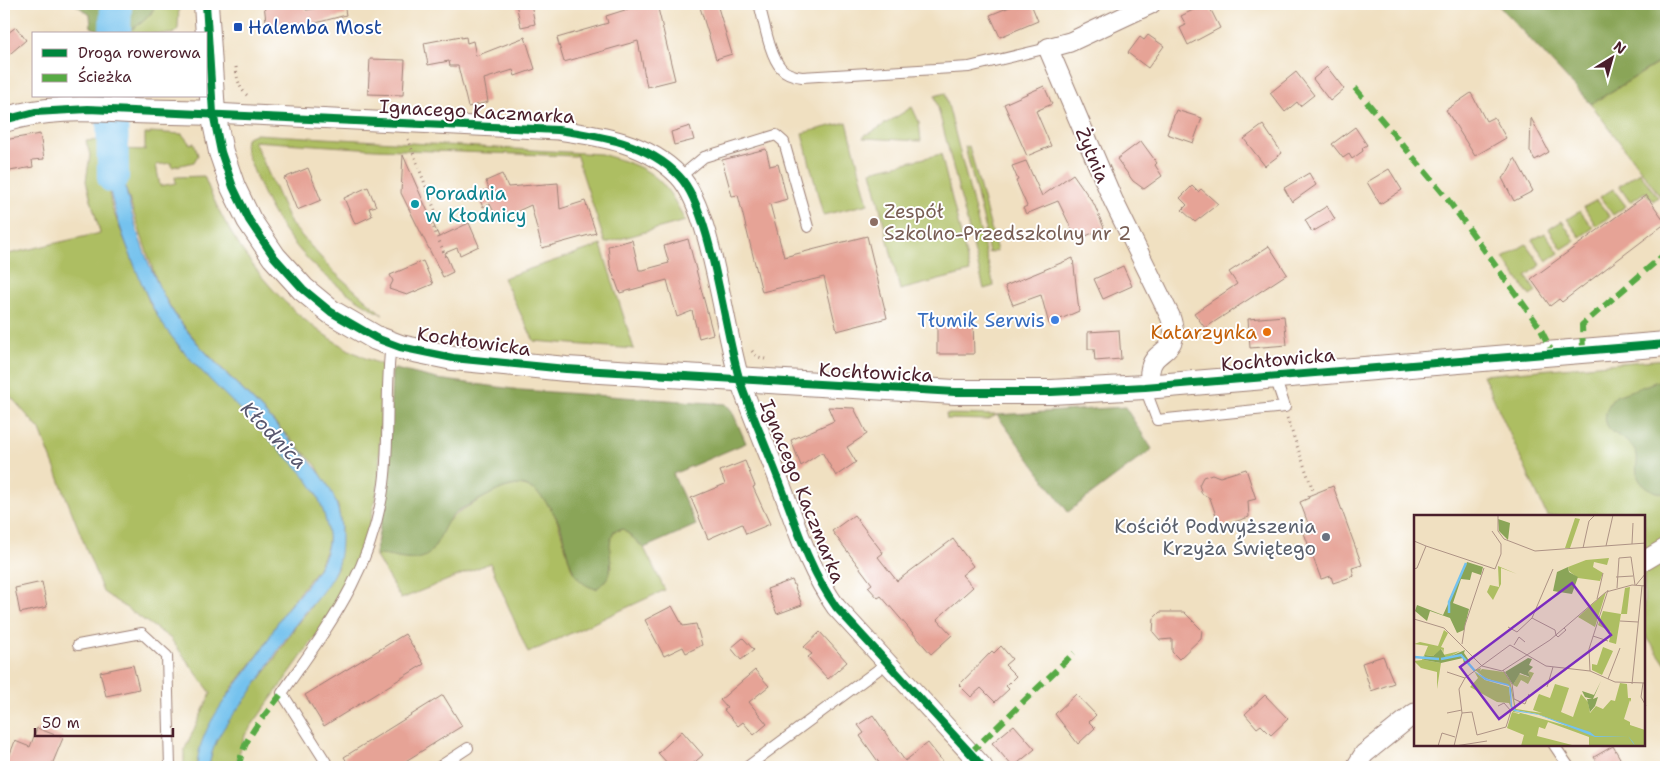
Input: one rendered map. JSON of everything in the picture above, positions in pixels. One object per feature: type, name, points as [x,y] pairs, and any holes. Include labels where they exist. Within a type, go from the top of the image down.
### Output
[{"type":"street","name":"Kochłowicka","points":[[206,4],[208,32]]},
{"type":"street","points":[[1048,48],[1070,42],[1151,4]]},
{"type":"street","name":"Kochłowicka","points":[[208,35],[213,113],[221,152],[248,220],[274,257],[303,289],[332,312],[391,344],[453,358],[740,380],[956,392],[1051,392],[1148,387],[1666,344]]},
{"type":"street","name":"Żytnia","points":[[1048,48],[1113,200],[1176,331],[1174,339],[1155,359],[1150,369],[1148,387]]},
{"type":"street","points":[[4,120],[35,112],[88,109],[213,113]]},
{"type":"street","name":"Ignacego Kaczmarka","points":[[213,113],[558,130],[592,135],[642,149],[660,158],[680,177],[693,198],[705,234],[740,380],[808,557],[825,591],[836,607],[983,767]]},
{"type":"street","points":[[1645,560],[1666,548]]},
{"type":"street","points":[[1356,767],[1364,754],[1414,715]]},
{"type":"lane","points":[[758,4],[776,60],[781,69],[791,75],[802,77],[969,67],[1048,48]]},
{"type":"lane","points":[[680,177],[704,157],[776,135],[779,136],[784,142],[808,227]]},
{"type":"lane","points":[[329,767],[282,693],[338,613],[366,558],[374,531],[384,482],[387,376],[391,344]]},
{"type":"lane","points":[[1148,387],[1157,420],[1285,407],[1274,376]]},
{"type":"lane","points":[[78,644],[142,633],[166,656],[170,767]]},
{"type":"lane","points":[[747,767],[887,663]]},
{"type":"lane","points":[[1555,746],[1569,767]]},
{"type":"lane","points":[[439,767],[468,748]]},
{"type":"path","points":[[236,67],[238,82],[243,92],[250,98]]},
{"type":"path","points":[[417,138],[407,137],[436,213],[432,224],[447,260]]},
{"type":"path","points":[[750,350],[756,356],[774,361]]},
{"type":"path","points":[[1299,451],[1314,493]]},
{"type":"green space","points":[[75,4],[156,4],[145,20],[123,32],[106,32],[91,27],[90,15]]},
{"type":"green space","points":[[156,4],[179,4],[178,29],[175,32],[125,32],[134,28],[151,14]]},
{"type":"green space","points":[[1497,4],[1666,4],[1666,58],[1591,104]]},
{"type":"green space","points":[[1657,64],[1666,75],[1666,204],[1591,104]]},
{"type":"green space","points":[[945,93],[994,286],[984,289],[935,96]]},
{"type":"green space","points":[[912,107],[919,122],[921,141],[863,138],[865,134],[869,134]]},
{"type":"green space","points":[[847,122],[868,204],[823,215],[802,133]]},
{"type":"green space","points":[[150,132],[182,134],[190,144],[194,143],[198,155],[194,162],[172,167],[171,163],[156,165],[160,186],[176,183],[175,177],[204,176],[233,236],[273,289],[296,313],[323,333],[351,351],[382,365],[379,481],[363,557],[334,611],[245,735],[235,767],[209,767],[213,746],[220,731],[269,667],[297,624],[337,569],[341,527],[338,506],[316,465],[201,347],[176,316],[159,288],[125,187],[119,160],[118,133],[121,149],[145,150],[145,134],[150,134]]},
{"type":"green space","points":[[255,134],[601,154],[631,164],[653,175],[669,193],[685,221],[605,243],[576,154],[575,156],[375,149],[254,141],[291,224],[334,272],[383,315],[361,302],[321,272],[288,236],[263,193],[247,153],[245,145],[247,137]]},
{"type":"green space","points":[[104,140],[107,183],[112,208],[150,304],[180,348],[288,456],[312,484],[324,510],[329,536],[327,547],[318,568],[284,612],[262,650],[232,688],[215,717],[201,745],[197,767],[184,767],[184,751],[211,693],[170,638],[103,592],[40,430],[4,389],[4,255],[100,233],[86,181],[90,155],[86,141]]},
{"type":"green space","points":[[969,146],[997,251],[989,253],[984,231],[986,230],[965,147]]},
{"type":"green space","points":[[941,154],[970,272],[900,290],[871,171]]},
{"type":"green space","points":[[1639,172],[1658,197],[1653,201],[1645,192],[1630,202],[1619,186]]},
{"type":"green space","points":[[1613,189],[1626,206],[1613,215],[1600,197]]},
{"type":"green space","points":[[1597,200],[1610,217],[1596,226],[1584,207]]},
{"type":"green space","points":[[1580,211],[1593,228],[1580,237],[1567,219]]},
{"type":"green space","points":[[1562,221],[1575,241],[1562,249],[1549,229]]},
{"type":"green space","points":[[1545,233],[1559,253],[1547,261],[1532,240]]},
{"type":"green space","points":[[1526,244],[1541,265],[1526,276],[1536,292],[1530,296],[1503,258]]},
{"type":"green space","points":[[601,245],[634,349],[534,341],[503,278]]},
{"type":"green space","points":[[1666,359],[1666,537],[1645,550],[1645,515],[1547,515],[1483,375]]},
{"type":"green space","points":[[395,369],[437,379],[521,390],[726,404],[732,411],[746,443],[673,474],[696,525],[644,548],[623,529],[614,531],[610,547],[609,575],[596,589],[579,580],[574,573],[560,525],[550,508],[531,488],[523,486],[514,485],[506,487],[457,512],[451,517],[432,550],[424,557],[412,560],[375,555],[388,482],[392,371]]},
{"type":"green space","points":[[1658,381],[1666,381],[1666,494],[1652,490],[1641,482],[1637,473],[1635,450],[1607,426],[1605,420],[1608,406],[1616,396]]},
{"type":"green space","points":[[1125,407],[1152,449],[1068,512],[997,415]]},
{"type":"green space","points":[[946,414],[997,415],[987,420],[947,419]]},
{"type":"green space","points":[[518,485],[532,489],[542,496],[550,507],[561,532],[573,572],[612,568],[608,544],[614,531],[623,529],[644,548],[665,590],[528,653],[490,563],[401,599],[375,555],[391,555],[399,558],[436,544],[442,529],[458,513],[497,491]]},
{"type":"green space","points":[[1666,556],[1666,665],[1645,634],[1645,568]]},
{"type":"water","points":[[105,133],[118,133],[123,177],[136,227],[144,252],[164,297],[186,330],[321,474],[336,502],[340,518],[340,553],[332,576],[223,729],[214,746],[209,767],[197,767],[204,735],[221,705],[262,650],[285,611],[314,576],[325,554],[328,534],[319,500],[304,476],[193,362],[166,329],[155,311],[128,248],[112,200],[106,167]]},
{"type":"building","points":[[264,4],[305,4],[306,10],[344,4],[346,15],[308,25],[267,30]]},
{"type":"building","points":[[516,4],[531,4],[535,24],[521,27]]},
{"type":"building","points":[[625,4],[657,4],[675,80],[647,87],[638,41],[564,62],[557,38],[608,23],[606,16],[628,9]]},
{"type":"building","points":[[699,4],[717,4],[732,54],[716,59]]},
{"type":"building","points":[[1017,4],[1031,4],[1038,21],[1000,37],[990,15]]},
{"type":"building","points":[[1208,4],[1220,28],[1188,45],[1180,28],[1186,25],[1181,16]]},
{"type":"building","points":[[16,27],[26,40],[4,59],[4,36]]},
{"type":"building","points":[[1148,35],[1164,46],[1148,68],[1128,53],[1140,37],[1144,40]]},
{"type":"building","points":[[461,36],[461,38],[466,37],[467,43],[473,41],[476,56],[525,37],[535,69],[515,76],[513,70],[484,79],[488,102],[468,107],[458,66],[450,66],[449,61],[428,65],[424,43]]},
{"type":"building","points":[[370,59],[405,60],[403,95],[368,94]]},
{"type":"building","points":[[1327,67],[1344,89],[1330,101],[1313,79]]},
{"type":"building","points":[[1296,72],[1314,95],[1300,106],[1297,102],[1285,112],[1270,93]]},
{"type":"building","points":[[1044,86],[1052,104],[1036,111],[1051,146],[1027,156],[1004,104]]},
{"type":"building","points":[[1471,93],[1486,121],[1494,117],[1506,138],[1475,156],[1446,110]]},
{"type":"building","points":[[1176,110],[1202,118],[1193,143],[1167,134]]},
{"type":"building","points":[[1531,118],[1549,152],[1535,160],[1530,151]]},
{"type":"building","points":[[1263,125],[1282,153],[1265,166],[1244,139]]},
{"type":"building","points":[[690,126],[694,140],[674,145],[671,132]]},
{"type":"building","points":[[1355,127],[1367,145],[1362,148],[1363,151],[1352,159],[1349,154],[1343,158],[1332,144]]},
{"type":"building","points":[[40,134],[44,159],[32,160],[33,167],[4,172],[4,140]]},
{"type":"building","points":[[1141,141],[1157,163],[1155,165],[1162,176],[1144,189],[1133,181],[1117,159]]},
{"type":"building","points":[[766,149],[770,166],[778,164],[787,199],[770,204],[784,257],[867,236],[887,318],[837,331],[824,277],[762,292],[738,195],[732,196],[722,160]]},
{"type":"building","points":[[403,155],[439,237],[469,223],[479,246],[460,255],[457,248],[445,253],[453,272],[443,277],[401,193]]},
{"type":"building","points":[[1515,158],[1533,191],[1514,201],[1502,178],[1506,175]]},
{"type":"building","points":[[1026,161],[1042,196],[1073,174],[1094,204],[1104,228],[1077,240],[1058,201],[1026,214],[1023,208],[1027,206],[1016,181],[1018,180],[1012,166]]},
{"type":"building","points":[[308,168],[321,200],[297,210],[284,178]]},
{"type":"building","points":[[1389,169],[1402,190],[1380,204],[1367,182]]},
{"type":"building","points":[[1309,173],[1316,185],[1292,202],[1284,188]]},
{"type":"building","points":[[502,174],[508,187],[558,183],[560,209],[585,201],[596,233],[542,248],[531,205],[498,220],[490,204],[483,207],[477,194],[489,189],[486,181]]},
{"type":"building","points":[[1192,186],[1198,192],[1201,189],[1218,204],[1195,222],[1182,210],[1187,205],[1180,198]]},
{"type":"building","points":[[368,187],[376,206],[369,208],[372,216],[355,224],[344,198]]},
{"type":"building","points":[[1646,195],[1666,223],[1562,302],[1559,299],[1550,306],[1531,279]]},
{"type":"building","points":[[1327,206],[1335,219],[1312,232],[1305,220]]},
{"type":"building","points":[[688,239],[713,334],[699,338],[692,311],[677,317],[667,280],[620,293],[610,266],[608,246],[632,240],[639,270],[643,270],[669,263],[664,246]]},
{"type":"building","points":[[1269,246],[1287,274],[1205,328],[1194,313],[1237,284],[1229,272]]},
{"type":"building","points":[[1073,258],[1079,311],[1049,324],[1041,295],[1013,305],[1005,286]]},
{"type":"building","points":[[423,261],[433,284],[407,295],[389,289],[393,281],[390,275]]},
{"type":"building","points":[[1123,266],[1132,286],[1103,299],[1094,279]]},
{"type":"building","points":[[1284,316],[1287,345],[1250,348],[1248,319]]},
{"type":"building","points":[[973,322],[974,354],[937,354],[937,323]]},
{"type":"building","points":[[1119,330],[1121,359],[1095,361],[1094,349],[1088,349],[1088,332]]},
{"type":"building","points":[[828,407],[854,408],[867,434],[847,447],[856,462],[836,476],[822,452],[801,466],[791,440],[834,421]]},
{"type":"building","points":[[745,461],[755,486],[753,487],[770,524],[746,534],[742,524],[708,539],[691,498],[725,484],[720,471]]},
{"type":"building","points":[[1246,469],[1256,499],[1248,501],[1249,517],[1220,527],[1210,498],[1202,494],[1199,485],[1203,477],[1212,474],[1220,477]]},
{"type":"building","name":"Kościół Podwyższenia Krzyża Świętego","points":[[1333,486],[1362,565],[1352,568],[1354,576],[1333,583],[1331,576],[1321,579],[1304,533],[1311,531],[1300,502],[1309,498],[1308,496]]},
{"type":"building","points":[[854,515],[883,553],[878,557],[897,581],[953,539],[973,566],[962,575],[973,587],[937,619],[952,635],[931,654],[881,596],[878,598],[868,587],[872,584],[832,531]]},
{"type":"building","points":[[792,580],[802,605],[777,614],[767,589]]},
{"type":"building","points":[[42,582],[47,607],[20,613],[15,588]]},
{"type":"building","points":[[672,606],[683,626],[696,624],[702,645],[686,653],[683,647],[664,656],[645,620]]},
{"type":"building","points":[[1160,612],[1184,612],[1202,630],[1201,638],[1179,659],[1172,652],[1172,639],[1160,640],[1153,632],[1154,618]]},
{"type":"building","points":[[820,632],[847,662],[828,679],[808,657],[812,654],[804,647]]},
{"type":"building","points":[[405,634],[424,664],[324,726],[305,695]]},
{"type":"building","points":[[743,638],[754,650],[741,660],[731,648]]},
{"type":"building","points":[[1001,646],[1012,659],[1005,665],[1016,676],[1006,686],[1009,689],[995,702],[981,688],[971,697],[959,685],[992,651],[994,653]]},
{"type":"building","points":[[1383,656],[1394,683],[1371,691],[1362,663]]},
{"type":"building","points":[[133,665],[139,689],[106,696],[100,672]]},
{"type":"building","points":[[755,670],[769,686],[749,702],[767,724],[754,735],[743,722],[738,726],[724,710],[727,708],[720,700]]},
{"type":"building","points":[[1076,694],[1096,715],[1089,722],[1095,728],[1078,744],[1055,714]]},
{"type":"building","points":[[443,695],[462,726],[396,767],[350,767],[344,757]]},
{"type":"building","points":[[1265,695],[1288,719],[1271,735],[1261,725],[1257,728],[1245,714]]},
{"type":"building","points":[[873,715],[905,761],[928,743],[947,767],[882,767],[860,736],[864,733],[858,725]]},
{"type":"building","points":[[1014,725],[1035,749],[1013,767],[992,743]]},
{"type":"building","points":[[37,728],[63,738],[51,767],[5,767],[15,741],[30,747]]},
{"type":"building","points":[[682,731],[703,755],[689,767],[671,767],[658,753]]},
{"type":"building","points":[[1613,746],[1625,767],[1600,767],[1594,757]]},
{"type":"waterway","name":"Kłodnica","points":[[115,32],[116,4]]},
{"type":"waterway","name":"Kłodnica","points":[[112,98],[113,177]]},
{"type":"marked path","points":[[1355,88],[1443,193],[1539,326],[1552,352]]},
{"type":"marked path","points":[[1583,350],[1582,325],[1666,253]]},
{"type":"marked path","points":[[970,753],[1074,653]]},
{"type":"marked path","points":[[239,767],[241,756],[249,737],[282,693]]},
{"type":"cycle path","points":[[206,4],[208,32]]},
{"type":"cycle path","points":[[208,35],[213,113],[221,152],[233,187],[249,220],[274,257],[303,289],[331,312],[376,338],[400,347],[453,358],[566,369],[955,392],[1051,392],[1145,387],[1666,344]]},
{"type":"cycle path","points":[[4,120],[35,112],[88,109],[558,130],[607,138],[623,143],[653,156],[667,165],[679,176],[690,193],[700,215],[716,272],[740,381],[818,578],[836,607],[983,767]]},
{"type":"place","name":"Halemba Most","points":[[238,27]]},
{"type":"place","name":"Poradnia w Kłodnicy","points":[[415,204]]},
{"type":"place","name":"Zespół Szkolno-Przedszkolny nr 2","points":[[874,222]]},
{"type":"place","name":"Tłumik Serwis","points":[[1055,320]]},
{"type":"place","name":"Katarzynka","points":[[1267,332]]},
{"type":"place","name":"Kościół Podwyższenia Krzyża Świętego","points":[[1326,537]]}]
